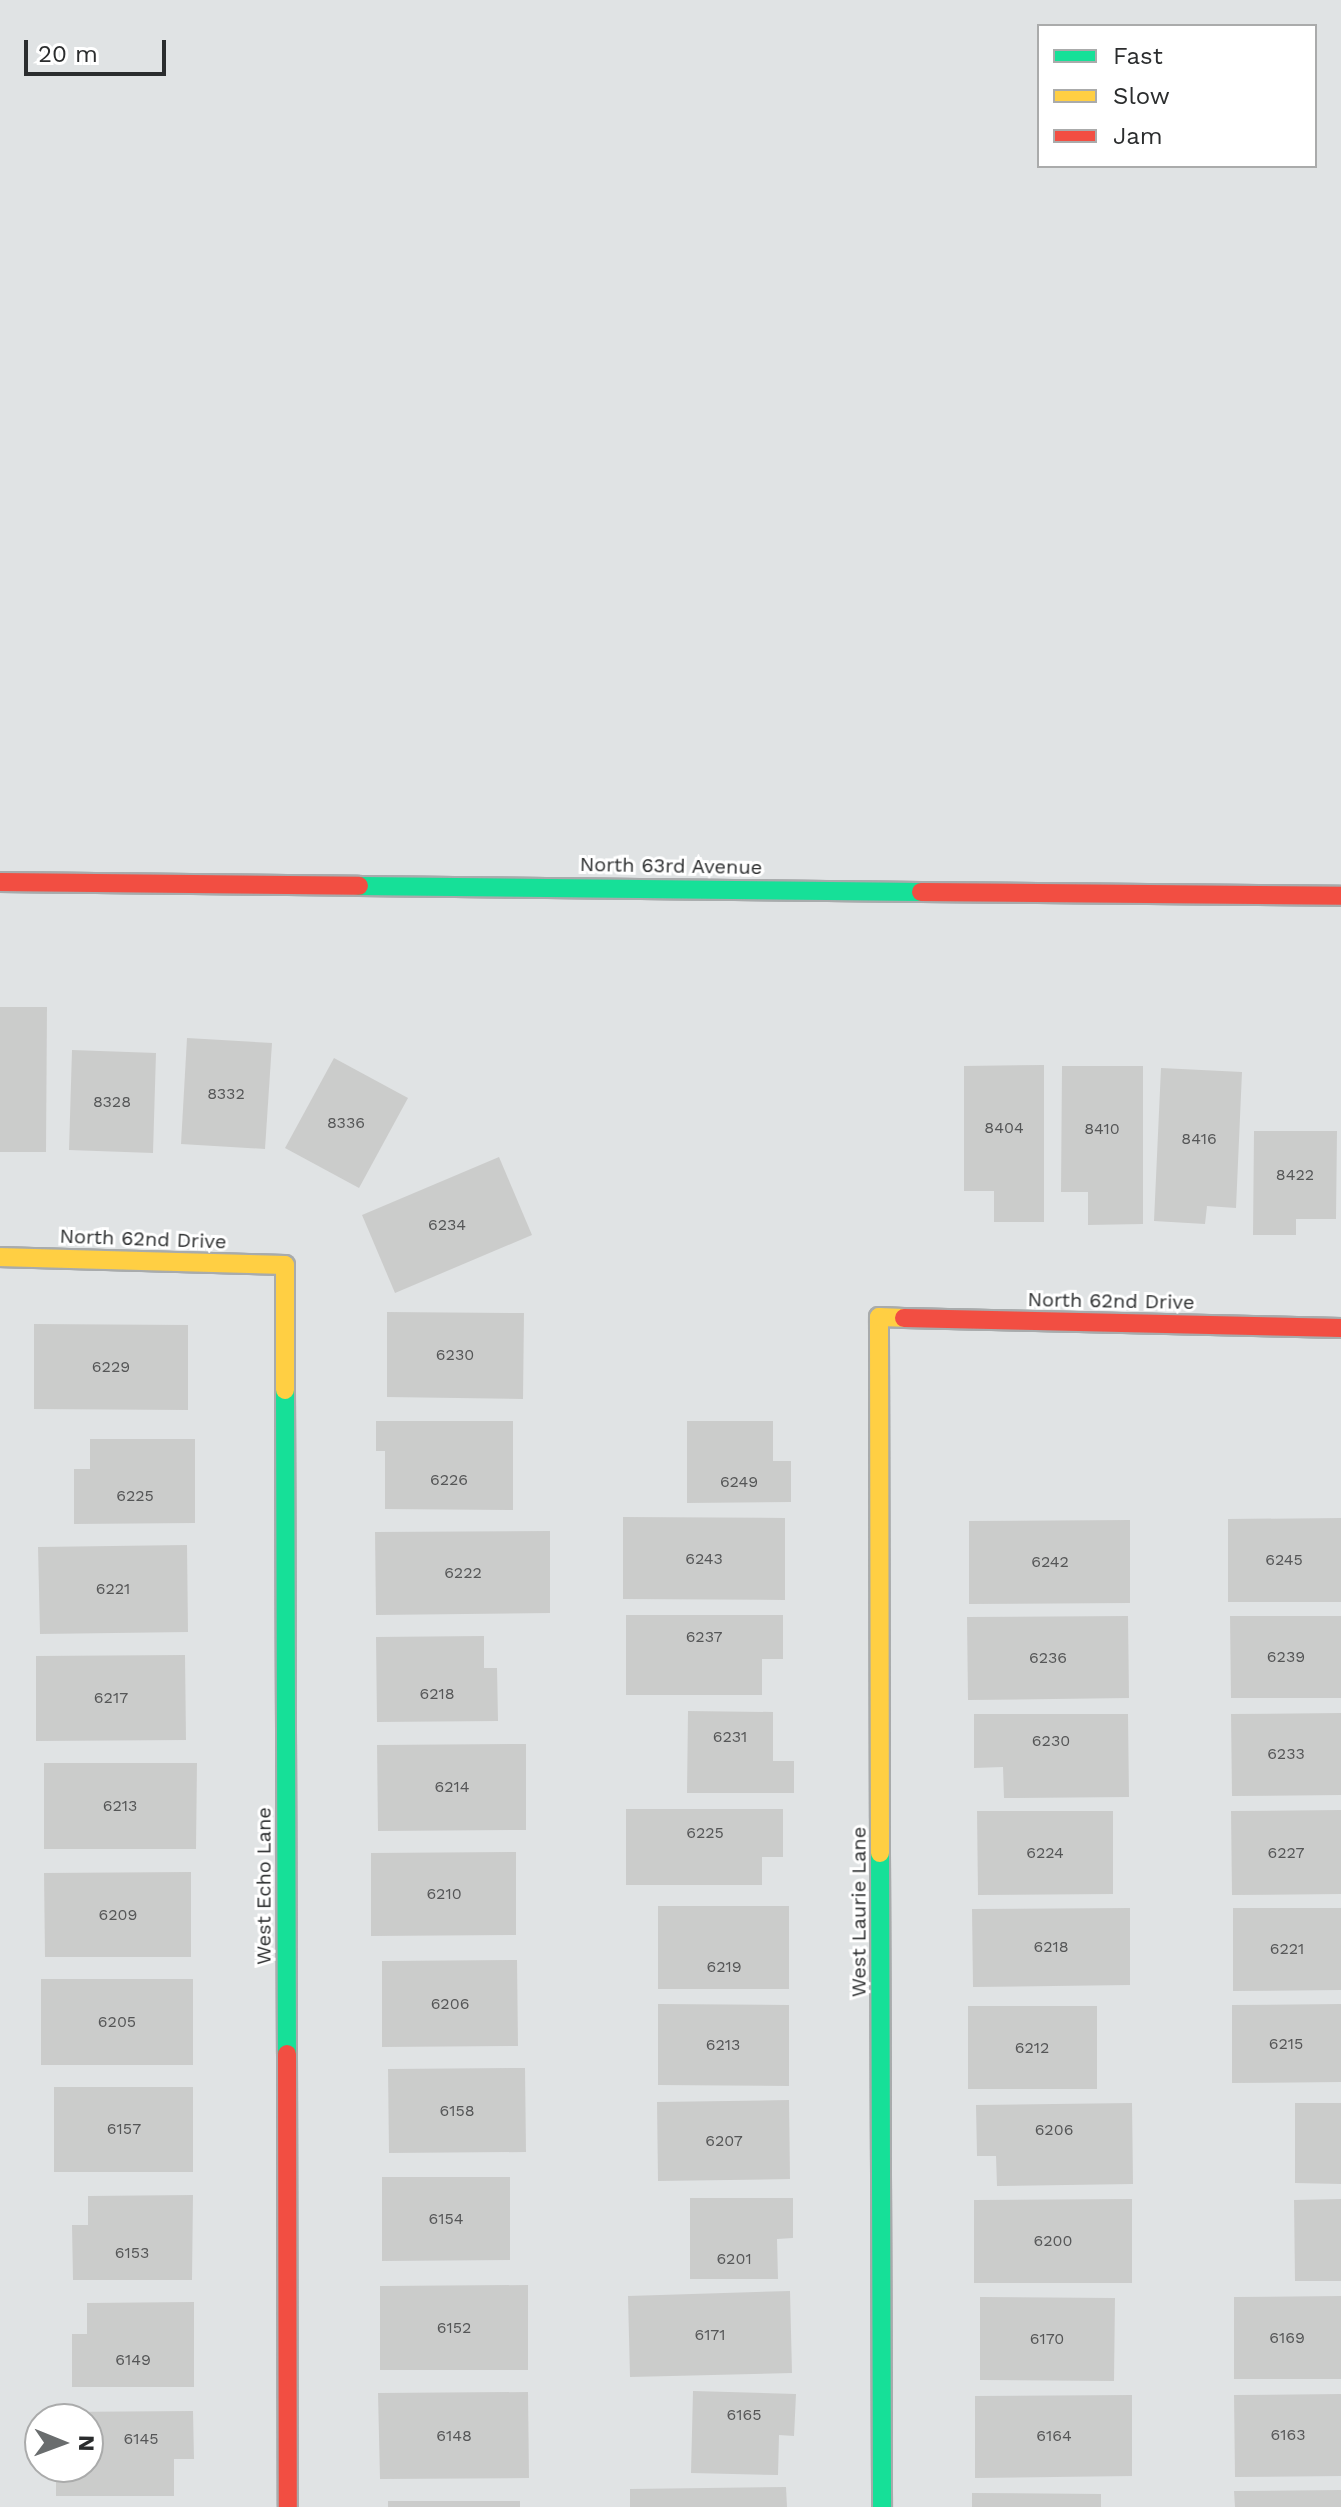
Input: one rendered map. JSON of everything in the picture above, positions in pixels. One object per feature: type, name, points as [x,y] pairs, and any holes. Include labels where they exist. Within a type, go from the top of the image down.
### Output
[{"type":"street","name":"North 63rd Avenue","points":[[0,882],[1341,896]]},
{"type":"street","name":"North 62nd Drive","points":[[0,1257],[285,1265]]},
{"type":"street","name":"West Echo Lane","points":[[285,1265],[288,2507]]},
{"type":"street","name":"North 62nd Drive","points":[[879,1317],[1341,1328]]},
{"type":"street","name":"West Laurie Lane","points":[[879,1317],[882,2507]]},
{"type":"building","points":[[0,1007],[47,1007],[46,1152],[0,1152]]},
{"type":"building","points":[[187,1038],[272,1043],[265,1149],[181,1144]]},
{"type":"building","points":[[72,1050],[156,1053],[153,1153],[69,1150]]},
{"type":"building","points":[[334,1058],[408,1098],[359,1188],[285,1148]]},
{"type":"building","points":[[1044,1065],[1044,1222],[994,1222],[994,1191],[964,1191],[964,1066]]},
{"type":"building","points":[[1062,1066],[1143,1066],[1143,1224],[1088,1225],[1088,1192],[1061,1192]]},
{"type":"building","points":[[1161,1068],[1242,1072],[1236,1208],[1207,1206],[1205,1224],[1154,1221]]},
{"type":"building","points":[[1254,1131],[1337,1131],[1336,1219],[1296,1219],[1296,1235],[1253,1235]]},
{"type":"building","points":[[499,1157],[532,1235],[395,1293],[362,1215]]},
{"type":"building","points":[[387,1312],[524,1313],[523,1399],[387,1397]]},
{"type":"building","points":[[34,1324],[188,1325],[188,1410],[34,1409]]},
{"type":"building","points":[[376,1421],[513,1421],[513,1510],[385,1509],[385,1451],[376,1451]]},
{"type":"building","points":[[687,1421],[773,1421],[773,1461],[791,1461],[791,1502],[687,1503]]},
{"type":"building","points":[[90,1439],[195,1439],[195,1523],[74,1524],[74,1469],[90,1469]]},
{"type":"building","points":[[623,1517],[785,1518],[785,1600],[623,1599]]},
{"type":"building","points":[[1341,1518],[1341,1602],[1228,1602],[1228,1519]]},
{"type":"building","points":[[1130,1520],[1130,1603],[969,1604],[969,1521]]},
{"type":"building","points":[[550,1531],[550,1613],[376,1615],[375,1532]]},
{"type":"building","points":[[187,1545],[188,1632],[40,1634],[38,1547]]},
{"type":"building","points":[[626,1615],[783,1615],[783,1659],[762,1659],[762,1695],[626,1695]]},
{"type":"building","points":[[1128,1616],[1129,1698],[968,1700],[967,1617]]},
{"type":"building","points":[[1230,1616],[1341,1616],[1341,1698],[1231,1698]]},
{"type":"building","points":[[484,1636],[484,1668],[497,1668],[498,1721],[377,1722],[376,1637]]},
{"type":"building","points":[[185,1655],[186,1740],[36,1741],[36,1656]]},
{"type":"building","points":[[688,1711],[773,1712],[773,1761],[794,1761],[794,1793],[687,1793]]},
{"type":"building","points":[[1341,1713],[1341,1795],[1232,1796],[1231,1714]]},
{"type":"building","points":[[974,1714],[1128,1714],[1129,1797],[1004,1798],[1003,1767],[974,1768]]},
{"type":"building","points":[[526,1744],[526,1830],[378,1831],[377,1745]]},
{"type":"building","points":[[44,1763],[197,1763],[196,1849],[44,1849]]},
{"type":"building","points":[[626,1809],[783,1809],[783,1857],[762,1857],[762,1885],[626,1885]]},
{"type":"building","points":[[1341,1810],[1341,1894],[1232,1895],[1231,1811]]},
{"type":"building","points":[[977,1811],[1113,1811],[1113,1894],[978,1895]]},
{"type":"building","points":[[516,1852],[516,1935],[371,1936],[371,1853]]},
{"type":"building","points":[[191,1872],[191,1957],[45,1957],[44,1873]]},
{"type":"building","points":[[658,1906],[789,1906],[789,1989],[658,1989]]},
{"type":"building","points":[[1130,1908],[1130,1985],[973,1987],[972,1909]]},
{"type":"building","points":[[1233,1908],[1341,1908],[1341,1990],[1233,1991]]},
{"type":"building","points":[[517,1960],[518,2046],[382,2047],[382,1961]]},
{"type":"building","points":[[41,1979],[193,1979],[193,2065],[41,2065]]},
{"type":"building","points":[[658,2004],[789,2005],[789,2086],[658,2085]]},
{"type":"building","points":[[1341,2004],[1341,2082],[1232,2083],[1232,2005]]},
{"type":"building","points":[[968,2006],[1097,2006],[1097,2089],[968,2089]]},
{"type":"building","points":[[525,2068],[526,2152],[389,2153],[388,2069]]},
{"type":"building","points":[[54,2087],[193,2087],[193,2172],[54,2172]]},
{"type":"building","points":[[789,2100],[790,2179],[658,2181],[657,2102]]},
{"type":"building","points":[[1132,2103],[1133,2184],[997,2186],[996,2156],[977,2156],[976,2105]]},
{"type":"building","points":[[1295,2103],[1341,2103],[1341,2184],[1295,2183]]},
{"type":"building","points":[[382,2177],[510,2177],[510,2260],[382,2261]]},
{"type":"building","points":[[193,2195],[192,2280],[73,2280],[72,2225],[88,2225],[88,2196]]},
{"type":"building","points":[[690,2198],[793,2198],[793,2238],[777,2239],[778,2279],[690,2279]]},
{"type":"building","points":[[1132,2199],[1132,2283],[974,2283],[974,2200]]},
{"type":"building","points":[[1341,2199],[1341,2281],[1295,2281],[1294,2200]]},
{"type":"building","points":[[528,2285],[528,2370],[380,2370],[380,2286]]},
{"type":"building","points":[[790,2291],[792,2373],[630,2377],[628,2296]]},
{"type":"building","points":[[1341,2296],[1341,2379],[1234,2379],[1234,2297]]},
{"type":"building","points":[[980,2297],[1115,2298],[1114,2381],[980,2380]]},
{"type":"building","points":[[194,2302],[194,2387],[72,2387],[72,2334],[87,2334],[87,2303]]},
{"type":"building","points":[[693,2391],[796,2394],[794,2436],[779,2435],[778,2475],[691,2473]]},
{"type":"building","points":[[528,2392],[529,2478],[380,2479],[378,2393]]},
{"type":"building","points":[[1341,2394],[1341,2476],[1235,2477],[1234,2395]]},
{"type":"building","points":[[1132,2395],[1132,2476],[975,2478],[975,2396]]},
{"type":"building","points":[[193,2411],[194,2459],[174,2459],[174,2496],[56,2496],[56,2483],[104,2483],[104,2412]]},
{"type":"building","points":[[786,2487],[787,2507],[630,2507],[630,2489]]},
{"type":"building","points":[[1341,2490],[1341,2507],[1235,2507],[1234,2491]]},
{"type":"building","points":[[972,2493],[1101,2494],[1101,2507],[972,2507]]},
{"type":"building","points":[[388,2501],[520,2501],[520,2507],[388,2507]]},
{"type":"traffic: fast","points":[[359,886],[921,892]]},
{"type":"traffic: fast","points":[[285,1390],[287,2054]]},
{"type":"traffic: fast","points":[[880,1853],[882,2507]]},
{"type":"traffic: slow","points":[[0,1257],[285,1265],[285,1390]]},
{"type":"traffic: slow","points":[[880,1853],[879,1317],[904,1318]]},
{"type":"traffic: jam","points":[[0,882],[359,886]]},
{"type":"traffic: jam","points":[[921,892],[1341,896]]},
{"type":"traffic: jam","points":[[904,1318],[1341,1328]]},
{"type":"traffic: jam","points":[[287,2054],[288,2507]]}]
